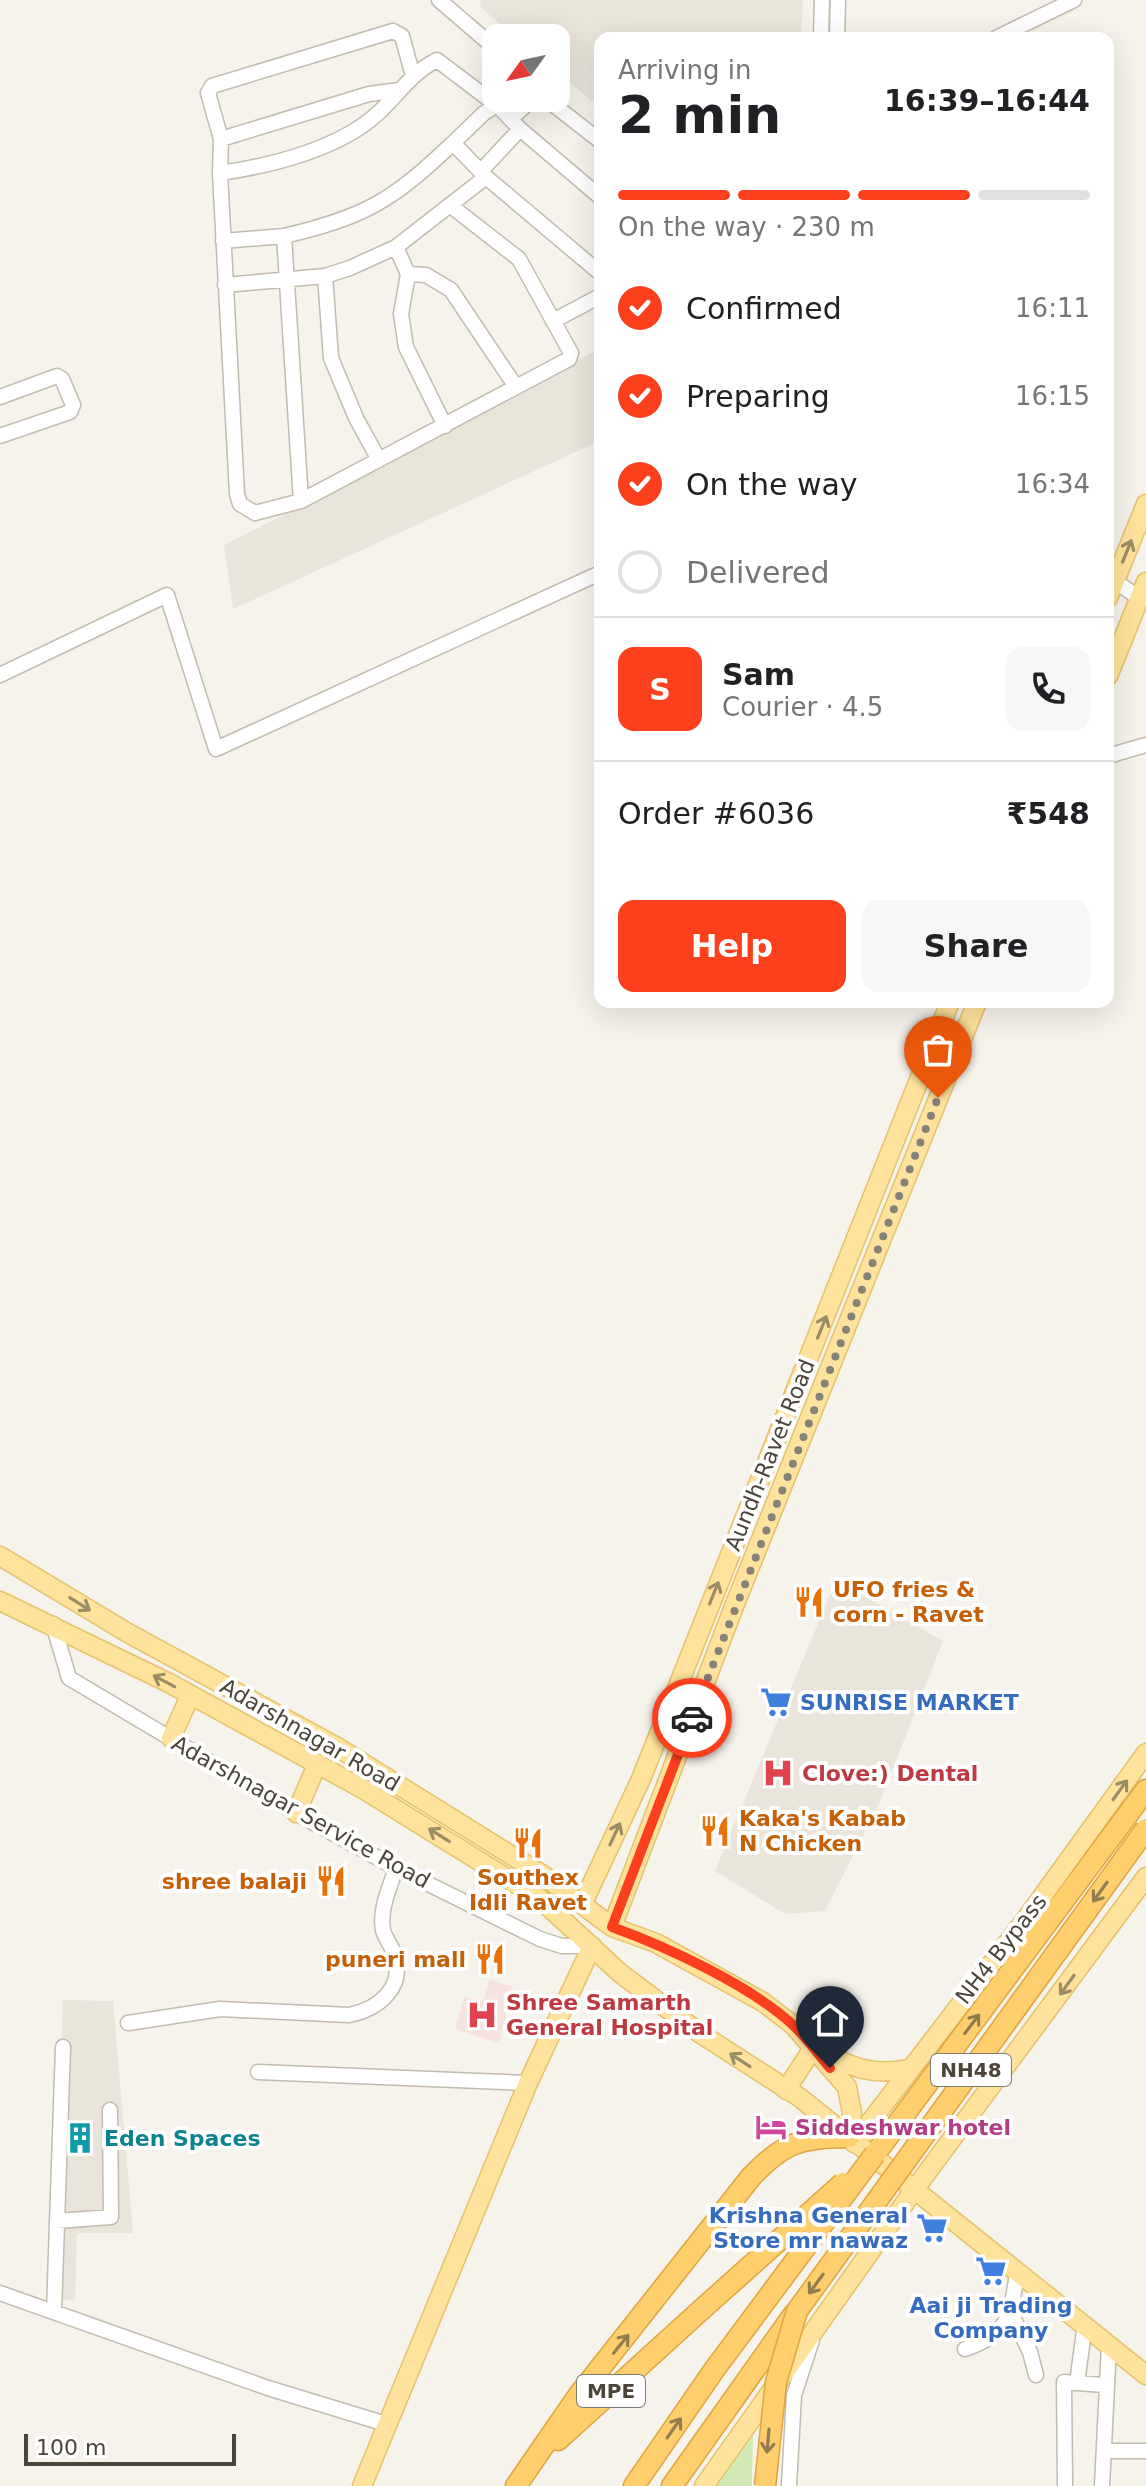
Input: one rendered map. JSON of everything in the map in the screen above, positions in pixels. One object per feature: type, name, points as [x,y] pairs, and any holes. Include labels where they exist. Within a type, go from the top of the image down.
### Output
[{"type":"highway","name":"NH48","points":[[634,2486],[714,2370],[1146,1790]]},
{"type":"highway","name":"NH48","points":[[672,2486],[1146,1829]]},
{"type":"highway","points":[[520,2480],[578,2396],[751,2177],[785,2147],[809,2137],[851,2140]]},
{"type":"highway","name":"MPE","points":[[520,2480],[700,2311],[875,2154]]},
{"type":"highway","points":[[765,2486],[776,2382],[797,2311]]},
{"type":"main road","points":[[1114,576],[1146,504]]},
{"type":"main road","points":[[1114,661],[1143,590]]},
{"type":"main road","name":"Aundh-Ravet Road","points":[[582,1905],[641,1779],[948,1008]]},
{"type":"main road","name":"Aundh-Ravet Road","points":[[612,1927],[735,1604],[975,1008]]},
{"type":"main road","name":"Adarshnagar Road","points":[[0,1556],[128,1633],[337,1747],[543,1875],[612,1927]]},
{"type":"main road","name":"Adarshnagar Road","points":[[0,1601],[53,1624],[190,1696],[423,1825],[539,1898],[620,1973],[701,2034],[786,2090],[1146,2375]]},
{"type":"main road","points":[[171,1738],[190,1696]]},
{"type":"main road","name":"NH4 Bypass","points":[[851,2140],[1026,1919],[1146,1753]]},
{"type":"main road","points":[[296,1813],[316,1767]]},
{"type":"main road","points":[[704,2486],[914,2190],[1146,1877]]},
{"type":"main road","points":[[612,1927],[656,1943],[763,2002],[793,2025],[847,2087],[852,2113],[851,2140]]},
{"type":"main road","points":[[362,2486],[528,2083],[592,1946]]},
{"type":"main road","points":[[813,2048],[856,2069],[883,2074],[908,2069]]},
{"type":"main road","points":[[786,2090],[813,2048]]},
{"type":"street","points":[[439,0],[482,37]]},
{"type":"street","points":[[821,32],[822,0]]},
{"type":"street","points":[[837,32],[838,0]]},
{"type":"street","points":[[1008,32],[1074,0]]},
{"type":"street","points":[[413,76],[402,36],[393,31],[212,86],[208,93],[221,139],[225,285],[240,504],[255,513],[301,501],[571,358],[514,253],[451,206]]},
{"type":"street","points":[[220,173],[288,160],[333,140],[376,115],[413,76],[433,61],[443,61],[482,87]]},
{"type":"street","points":[[221,139],[369,94],[399,90]]},
{"type":"street","points":[[223,241],[284,236],[334,224],[372,209],[409,185],[486,112]]},
{"type":"street","points":[[509,112],[516,124],[594,192]]},
{"type":"street","points":[[225,285],[325,276],[396,247],[451,206],[483,174],[524,112]]},
{"type":"street","points":[[563,112],[594,136]]},
{"type":"street","points":[[453,143],[483,174],[594,268]]},
{"type":"street","points":[[284,236],[301,501]]},
{"type":"street","points":[[396,247],[408,274],[401,314],[406,347],[445,426]]},
{"type":"street","points":[[408,274],[426,275],[451,290],[516,387]]},
{"type":"street","points":[[325,276],[331,358],[350,405],[379,460]]},
{"type":"street","points":[[553,321],[594,299]]},
{"type":"street","points":[[0,397],[57,376],[62,379],[73,405],[70,412],[0,436]]},
{"type":"street","points":[[0,675],[167,595],[216,749],[594,576]]},
{"type":"street","points":[[1114,586],[1143,590]]},
{"type":"street","points":[[1114,754],[1146,745]]},
{"type":"street","name":"Adarshnagar Service Road","points":[[53,1624],[69,1678],[296,1813],[396,1868],[540,1939],[562,1946],[592,1946]]},
{"type":"street","points":[[128,2023],[220,2009],[349,2015],[368,2011],[389,1995],[394,1985],[395,1956],[383,1931],[383,1912],[396,1868]]},
{"type":"street","points":[[54,2312],[63,2047]]},
{"type":"street","points":[[258,2072],[528,2083]]},
{"type":"street","points":[[57,2221],[111,2217],[110,2110]]},
{"type":"street","points":[[965,2349],[999,2333],[1011,2313],[1017,2274]]},
{"type":"street","points":[[0,2293],[268,2388],[386,2424]]},
{"type":"street","points":[[1011,2313],[1030,2352],[1036,2375]]},
{"type":"street","points":[[1077,2383],[1085,2324]]},
{"type":"street","points":[[789,2486],[794,2395],[814,2332]]},
{"type":"street","points":[[1102,2486],[1104,2385],[1109,2345]]},
{"type":"street","points":[[1065,2486],[1064,2382],[1104,2385]]},
{"type":"street","points":[[1111,2451],[1146,2451]]},
{"type":"shaded area","points":[[480,0],[803,0],[801,32],[594,32],[594,103],[570,83],[570,24],[500,24],[481,8]]},
{"type":"shaded area","points":[[594,351],[594,444],[233,609],[224,545],[430,442]]},
{"type":"shaded area","points":[[836,1580],[943,1641],[879,1804],[825,1911],[785,1914],[715,1871]]},
{"type":"shaded area","name":"Shree Samarth General Hospital","points":[[490,1979],[513,1987],[499,2043],[455,2029],[464,1997],[483,2001]]},
{"type":"shaded area","name":"Eden Spaces","points":[[63,2000],[113,2001],[133,2233],[77,2233],[75,2301],[52,2297]]},
{"type":"green space","points":[[753,2435],[752,2486],[714,2486]]},
{"type":"way so far","points":[[692,1718],[938,1098]]},
{"type":"place","name":"UFO fries & corn - Ravet","points":[[809,1602]]},
{"type":"place","name":"SUNRISE MARKET","points":[[776,1702]]},
{"type":"place","name":"Clove:) Dental","points":[[778,1773]]},
{"type":"place","name":"Kaka's Kabab N Chicken","points":[[715,1831]]},
{"type":"place","name":"Southex Idli Ravet","points":[[528,1843]]},
{"type":"place","name":"shree balaji","points":[[331,1881]]},
{"type":"place","name":"puneri mall","points":[[490,1959]]},
{"type":"place","name":"Shree Samarth General Hospital","points":[[482,2015]]},
{"type":"place","name":"Siddeshwar hotel","points":[[771,2127]]},
{"type":"place","name":"Eden Spaces","points":[[80,2138]]},
{"type":"place","name":"Krishna General Store mr nawaz","points":[[932,2228]]},
{"type":"place","name":"Aai ji Trading Company","points":[[991,2271]]},
{"type":"route","points":[[692,1718],[612,1927],[656,1943],[763,2002],[793,2025],[830,2068]]}]
